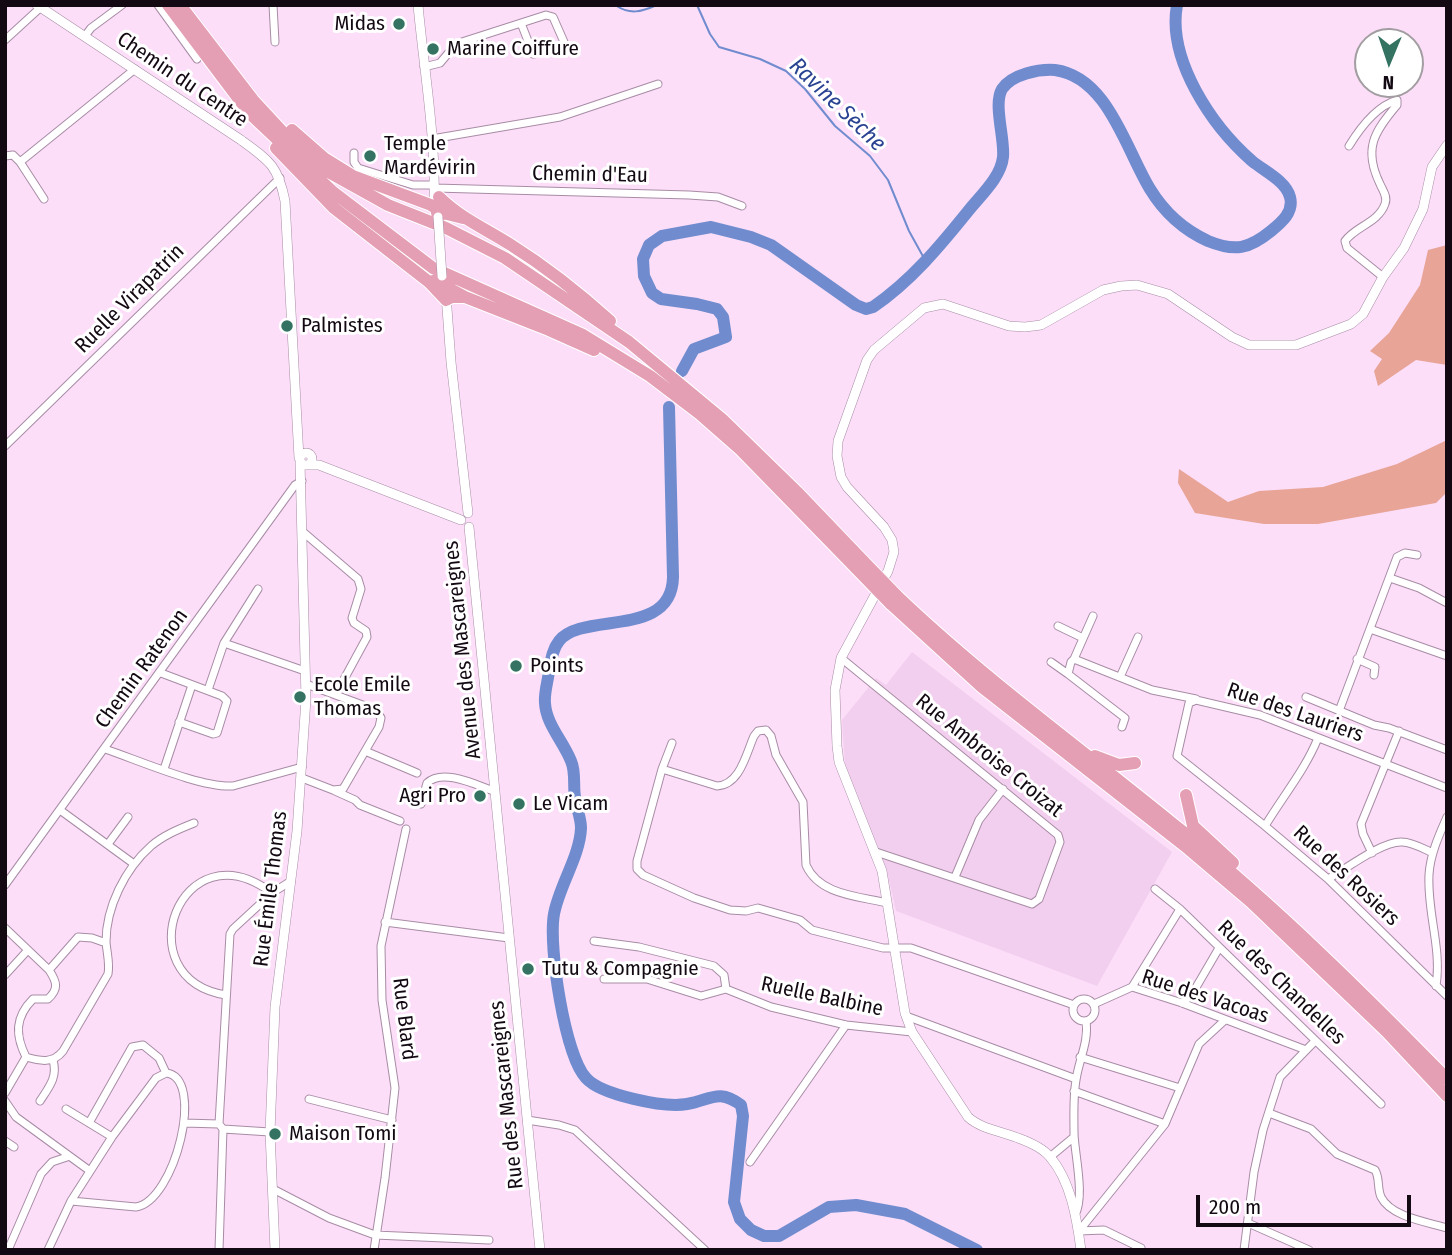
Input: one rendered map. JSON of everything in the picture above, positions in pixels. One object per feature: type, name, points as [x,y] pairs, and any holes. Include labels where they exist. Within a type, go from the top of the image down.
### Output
[{"type":"highway","points":[[168,5],[246,110],[293,167],[334,208],[452,290],[578,342],[700,414]]},
{"type":"highway","points":[[180,5],[270,120],[325,170],[388,205],[505,258],[629,342],[722,419],[797,492],[860,566]]},
{"type":"highway","points":[[227,65],[274,114],[340,169],[365,181],[418,198],[436,198],[443,213],[463,218],[514,247],[558,277],[615,325],[629,342]]},
{"type":"highway","points":[[246,110],[332,192],[433,268],[583,335],[650,376],[700,414],[772,480],[982,687],[1175,838],[1251,902],[1387,1032],[1447,1096]]},
{"type":"highway","points":[[438,279],[446,300],[465,296]]},
{"type":"highway","points":[[893,599],[983,674],[1183,831],[1277,913],[1447,1079]]},
{"type":"highway","points":[[1075,747],[1107,761],[1129,765],[1135,763]]},
{"type":"highway","points":[[1186,795],[1194,826],[1266,895],[1277,913]]},
{"type":"street","points":[[85,36],[90,28],[122,5]]},
{"type":"street","points":[[158,5],[197,59]]},
{"type":"street","points":[[273,5],[275,42]]},
{"type":"street","points":[[418,5],[432,139],[438,279]]},
{"type":"street","points":[[5,40],[39,6]]},
{"type":"street","name":"Chemin du Centre","points":[[39,6],[273,165],[280,178],[285,201],[299,442],[306,464]]},
{"type":"street","points":[[424,67],[440,63],[456,44],[521,23],[550,15],[564,42],[562,48],[533,54],[521,23]]},
{"type":"street","points":[[20,162],[135,69]]},
{"type":"street","points":[[432,139],[560,117],[658,84]]},
{"type":"street","points":[[1349,146],[1370,119],[1389,103],[1397,100],[1396,106],[1376,130],[1374,139],[1373,164],[1386,195],[1385,205],[1380,213],[1345,240],[1348,248],[1383,278]]},
{"type":"street","points":[[1081,1250],[1079,1231],[1066,1187],[1050,1157],[1026,1142],[968,1117],[912,1032],[906,1016],[882,871],[839,762],[835,690],[841,658],[893,562],[892,540],[841,477],[837,456],[838,441],[867,360],[924,308],[943,304],[1009,326],[1025,327],[1041,325],[1103,290],[1137,285],[1168,294],[1232,337],[1249,345],[1296,345],[1350,324],[1363,314],[1404,248],[1423,209],[1432,167],[1447,145]]},
{"type":"street","name":"Chemin d'Eau","points":[[354,153],[354,162],[358,167],[413,185],[436,198],[689,195],[718,197],[743,206]]},
{"type":"street","points":[[5,156],[13,155],[20,162],[44,199]]},
{"type":"street","name":"Ruelle Virapatrin","points":[[5,446],[280,178]]},
{"type":"street","name":"Avenue des Mascareignes","points":[[446,300],[509,938]]},
{"type":"street","points":[[306,464],[466,520]]},
{"type":"street","name":"Rue Émile Thomas","points":[[275,1250],[270,1132],[275,1007],[302,778],[306,684],[303,532],[306,464]]},
{"type":"street","name":"Chemin Ratenon","points":[[5,885],[295,485],[306,464]]},
{"type":"street","points":[[303,532],[358,579],[361,585],[352,618],[354,623],[366,631],[368,637],[336,694]]},
{"type":"street","points":[[1339,711],[1399,555],[1417,555]]},
{"type":"street","points":[[1390,578],[1419,588],[1447,603]]},
{"type":"street","points":[[208,690],[224,643],[258,589]]},
{"type":"street","points":[[1068,674],[1093,616]]},
{"type":"street","points":[[1058,626],[1083,638]]},
{"type":"street","points":[[1370,629],[1447,656]]},
{"type":"street","points":[[1120,677],[1138,637]]},
{"type":"street","points":[[224,643],[305,671]]},
{"type":"street","name":"Rue Ambroise Croizat","points":[[841,658],[1060,838],[1039,898],[1028,904],[876,852]]},
{"type":"street","points":[[1074,659],[1152,690],[1196,699]]},
{"type":"street","points":[[1357,659],[1375,667],[1374,676]]},
{"type":"street","points":[[1051,662],[1125,718],[1122,727]]},
{"type":"street","points":[[160,673],[208,690],[227,701],[217,733],[179,722]]},
{"type":"street","points":[[306,684],[376,710],[380,714],[379,727],[346,786],[333,790]]},
{"type":"street","points":[[164,769],[192,685]]},
{"type":"street","points":[[1306,697],[1374,725],[1399,731],[1447,750]]},
{"type":"street","name":"Rue des Lauriers","points":[[1216,786],[1177,756],[1189,703],[1196,699],[1260,715],[1447,788]]},
{"type":"street","points":[[662,769],[724,786],[735,778],[754,736],[763,730],[768,732],[776,755],[803,802],[806,864],[810,873],[815,880],[830,889],[887,903]]},
{"type":"street","points":[[1372,853],[1362,831],[1362,824],[1399,731]]},
{"type":"street","points":[[1265,826],[1309,760],[1318,738]]},
{"type":"street","points":[[672,743],[662,769],[638,857],[637,869],[643,876],[730,910],[746,911],[758,908],[800,920],[812,930],[883,948],[911,948],[1074,1005]]},
{"type":"street","points":[[105,749],[222,787],[302,767]]},
{"type":"street","points":[[365,751],[417,773]]},
{"type":"street","points":[[421,804],[427,783],[437,777],[450,778],[494,791]]},
{"type":"street","points":[[302,778],[400,821]]},
{"type":"street","name":"Rue des Rosiers","points":[[1216,786],[1328,879],[1447,996]]},
{"type":"street","points":[[955,877],[979,820],[1003,789]]},
{"type":"street","points":[[60,810],[134,864]]},
{"type":"street","points":[[108,844],[128,817]]},
{"type":"street","points":[[1436,986],[1438,954],[1429,875],[1433,853],[1447,817]]},
{"type":"street","points":[[26,1057],[53,1060],[63,1051],[104,984],[109,965],[106,943],[112,904],[134,864],[152,845],[194,822]]},
{"type":"street","name":"Rue Blard","points":[[374,1250],[395,1088],[380,983],[381,946],[406,829]]},
{"type":"street","points":[[1328,879],[1392,844],[1403,842],[1433,853]]},
{"type":"street","points":[[226,995],[205,989],[184,976],[177,962],[170,932],[175,911],[195,885],[211,877],[244,877],[272,893]]},
{"type":"street","points":[[219,1250],[221,1127],[230,934],[272,893],[291,881]]},
{"type":"street","name":"Rue des Chandelles","points":[[1155,889],[1180,909],[1381,1104]]},
{"type":"street","points":[[1132,987],[1180,909]]},
{"type":"street","points":[[385,922],[509,938]]},
{"type":"street","points":[[5,928],[49,970],[57,986],[55,993],[48,999],[33,999],[20,1018],[18,1035],[26,1057]]},
{"type":"street","points":[[49,970],[78,937],[106,943]]},
{"type":"street","name":"Rue des Mascareignes","points":[[509,938],[540,1250]]},
{"type":"street","points":[[594,940],[639,947],[714,966],[724,975],[726,989]]},
{"type":"street","points":[[1182,1003],[1191,996],[1219,948]]},
{"type":"street","points":[[5,975],[27,950]]},
{"type":"street","name":"Ruelle Balbine","points":[[604,979],[655,980],[701,996],[726,989],[771,1007],[846,1025],[912,1032]]},
{"type":"street","name":"Rue des Vacoas","points":[[1094,1004],[1132,987],[1306,1050]]},
{"type":"street","points":[[1074,1005],[1081,999],[1090,1000],[1094,1004],[1094,1015],[1086,1021]]},
{"type":"street","points":[[1074,1005],[1075,1017],[1086,1021]]},
{"type":"street","points":[[906,1016],[1076,1079]]},
{"type":"street","points":[[1079,1231],[1165,1124],[1199,1044],[1225,1020]]},
{"type":"street","points":[[1075,1215],[1079,1202],[1074,1091],[1080,1057],[1087,1039],[1086,1021]]},
{"type":"street","points":[[750,1162],[846,1025]]},
{"type":"street","points":[[1244,1250],[1254,1172],[1280,1077],[1315,1041]]},
{"type":"street","points":[[89,1123],[132,1047],[143,1045],[159,1058],[166,1073]]},
{"type":"street","points":[[5,1093],[26,1057]]},
{"type":"street","points":[[1080,1057],[1181,1088]]},
{"type":"street","points":[[40,1101],[54,1080],[53,1060]]},
{"type":"street","points":[[48,1250],[71,1201],[112,1137],[156,1078],[166,1073],[178,1076],[182,1083],[184,1123],[180,1149],[148,1203],[128,1206],[71,1201]]},
{"type":"street","points":[[1074,1091],[1165,1124]]},
{"type":"street","points":[[309,1100],[392,1120]]},
{"type":"street","points":[[5,1101],[16,1117],[90,1171]]},
{"type":"street","points":[[66,1109],[112,1137]]},
{"type":"street","points":[[1269,1112],[1311,1129],[1337,1154],[1375,1170],[1380,1194],[1392,1208],[1447,1228]]},
{"type":"street","points":[[527,1120],[575,1130],[705,1250]]},
{"type":"street","points":[[184,1123],[270,1132]]},
{"type":"street","points":[[1050,1157],[1074,1137]]},
{"type":"street","points":[[5,1141],[14,1147]]},
{"type":"street","points":[[8,1250],[41,1174],[52,1162],[68,1157]]},
{"type":"street","points":[[273,1189],[329,1218],[375,1236],[489,1240]]},
{"type":"street","points":[[1248,1223],[1309,1250]]},
{"type":"street","points":[[1079,1231],[1104,1230],[1141,1248]]},
{"type":"shaded area","points":[[1447,245],[1447,365],[1416,360],[1378,386],[1374,371],[1382,359],[1370,351],[1389,333],[1420,285],[1428,250]]},
{"type":"shaded area","points":[[1447,440],[1447,492],[1436,503],[1318,524],[1264,524],[1195,513],[1178,483],[1179,469],[1228,502],[1259,491],[1323,487],[1397,464]]},
{"type":"shaded area","points":[[912,652],[1172,852],[1097,986],[896,911],[887,871],[845,765],[842,720],[876,678],[886,685]]},
{"type":"waterway","name":"Ravine Sèche","points":[[615,5],[636,11],[657,5]]},
{"type":"waterway","name":"Ravine Sèche","points":[[697,5],[719,47],[760,59],[786,71],[805,89],[835,126],[870,156],[888,180],[909,231],[925,260]]},
{"type":"waterway","points":[[682,371],[694,349],[726,337],[723,317],[717,309],[661,299],[652,293],[644,276],[643,259],[649,245],[662,236],[711,227],[751,237],[771,245],[856,305],[866,309],[873,307],[900,286],[924,262],[995,179],[1003,157],[999,112],[1002,89],[1019,76],[1041,70],[1055,70],[1073,76],[1089,86],[1102,100],[1156,197],[1168,213],[1183,226],[1199,237],[1226,247],[1249,245],[1263,237],[1286,216],[1291,202],[1288,191],[1237,147],[1208,111],[1186,69],[1179,48],[1177,5]]},
{"type":"waterway","points":[[669,407],[673,577],[669,596],[658,609],[643,617],[587,627],[571,632],[559,641],[552,656],[546,691],[548,718],[573,765],[574,792],[581,824],[580,839],[557,903],[553,929],[556,974],[571,1048],[586,1078],[618,1095],[677,1105],[720,1096],[741,1105],[743,1116],[734,1202],[740,1219],[751,1230],[764,1236],[779,1236],[829,1207],[856,1205],[905,1214],[977,1250]]},
{"type":"place","name":"Midas","points":[[399,24]]},
{"type":"place","name":"Marine Coiffure","points":[[433,49]]},
{"type":"place","name":"Temple Mardévirin","points":[[370,156]]},
{"type":"place","name":"Palmistes","points":[[287,326]]},
{"type":"place","name":"Points","points":[[516,666]]},
{"type":"place","name":"Ecole Emile Thomas","points":[[300,697]]},
{"type":"place","name":"Agri Pro","points":[[480,796]]},
{"type":"place","name":"Le Vicam","points":[[519,804]]},
{"type":"place","name":"Tutu & Compagnie","points":[[528,969]]},
{"type":"place","name":"Maison Tomi","points":[[275,1134]]}]
